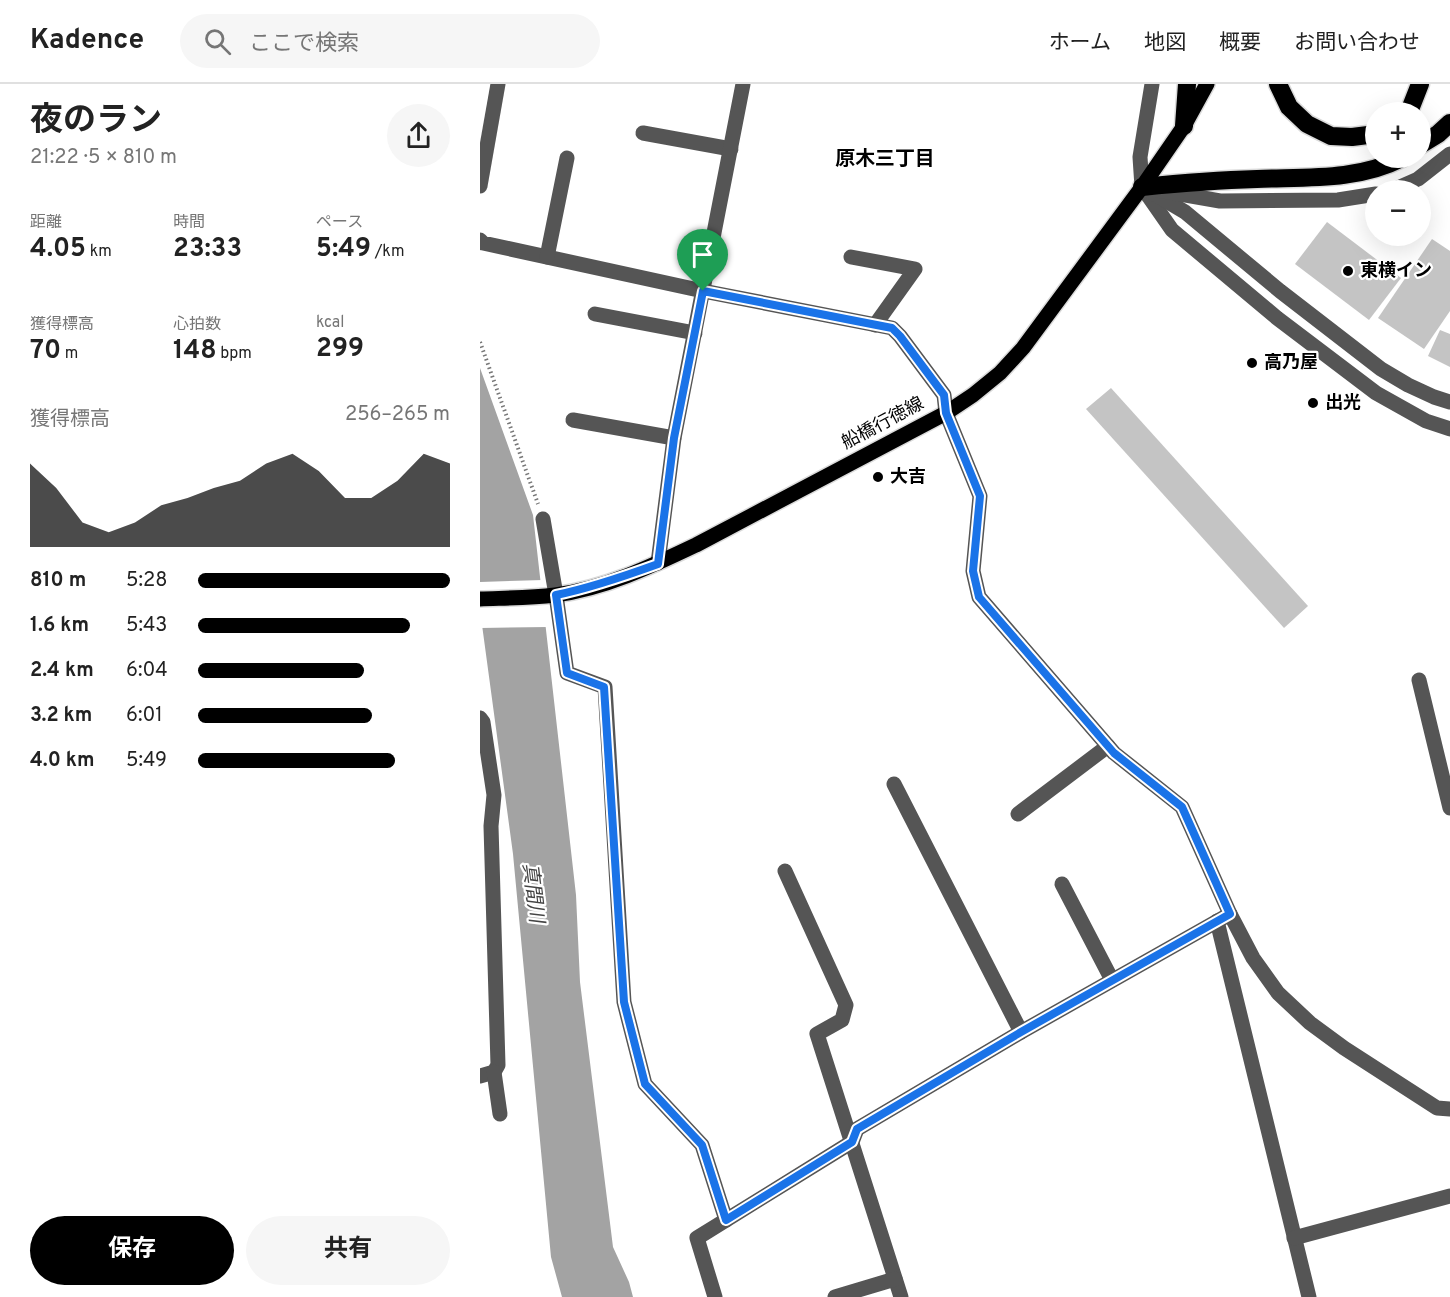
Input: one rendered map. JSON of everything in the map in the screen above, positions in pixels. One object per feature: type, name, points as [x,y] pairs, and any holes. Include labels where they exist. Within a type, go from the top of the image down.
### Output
[{"type":"highway","points":[[1184,126],[1187,84]]},
{"type":"highway","points":[[1278,84],[1289,107],[1307,124],[1331,136],[1365,135]]},
{"type":"highway","points":[[1413,102],[1420,84]]},
{"type":"highway","points":[[1431,138],[1450,123]]},
{"type":"highway","points":[[1142,187],[1207,181],[1323,177],[1378,168]]},
{"type":"main road","name":"船橋行徳線","points":[[480,599],[571,592],[658,564],[946,413],[974,395],[1000,373],[1023,348],[1142,187],[1184,126],[1207,84]]},
{"type":"street","points":[[480,186],[498,84]]},
{"type":"street","points":[[658,564],[674,438],[743,84]]},
{"type":"street","points":[[1152,84],[1140,157],[1142,187],[1172,230],[1277,318],[1376,393],[1426,421],[1450,429]]},
{"type":"street","points":[[643,133],[731,149]]},
{"type":"street","points":[[1416,180],[1450,154]]},
{"type":"street","points":[[547,257],[567,158]]},
{"type":"street","points":[[1142,187],[1220,201],[1338,200],[1365,196]]},
{"type":"street","points":[[1142,187],[1185,212],[1280,291],[1381,369],[1408,385],[1450,402]]},
{"type":"street","points":[[480,240],[483,243],[703,291],[892,328],[900,336],[944,395],[946,413],[980,496],[973,571],[979,597],[1114,753],[1182,807],[1224,918],[1309,1297]]},
{"type":"street","points":[[851,257],[915,269],[875,325]]},
{"type":"street","points":[[595,314],[695,333]]},
{"type":"street","points":[[573,420],[674,438]]},
{"type":"street","points":[[543,519],[553,595],[567,673],[604,687],[624,1002],[645,1084],[702,1145],[726,1220]]},
{"type":"street","points":[[1419,680],[1450,808]]},
{"type":"street","points":[[480,718],[483,722],[494,795],[491,826],[498,1065],[487,1074],[500,1114]]},
{"type":"street","points":[[1018,814],[1108,746]]},
{"type":"street","points":[[894,784],[1021,1032]]},
{"type":"street","points":[[785,871],[846,1005],[842,1020],[817,1034],[901,1297]]},
{"type":"street","points":[[1062,884],[1112,980]]},
{"type":"street","points":[[715,1297],[698,1238],[852,1142],[857,1129],[1021,1032],[1224,918]]},
{"type":"street","points":[[1224,918],[1278,993],[1310,1023],[1344,1048],[1437,1108],[1450,1109]]},
{"type":"street","points":[[1294,1238],[1450,1196]]},
{"type":"street","points":[[835,1297],[895,1279]]},
{"type":"path","points":[[480,342],[543,519]]},
{"type":"water","name":"真間川","points":[[480,368],[533,515],[576,895],[580,982],[613,1247],[629,1282],[633,1297],[562,1297],[551,1257],[513,854],[480,610]]},
{"type":"pier","points":[[543,580],[548,627],[480,628],[480,582]]},
{"type":"building","name":"東横イン","points":[[1327,222],[1401,278],[1369,320],[1295,264]]},
{"type":"building","points":[[1431,240],[1450,251],[1450,311],[1424,349],[1378,318],[1427,246],[1431,246]]},
{"type":"building","points":[[1440,330],[1450,334],[1450,367],[1428,356]]},
{"type":"building","points":[[1111,388],[1308,606],[1284,628],[1086,409]]},
{"type":"place","name":"東横イン","points":[[1348,271]]},
{"type":"place","name":"高乃屋","points":[[1252,363]]},
{"type":"place","name":"出光","points":[[1313,403]]},
{"type":"place","name":"大吉","points":[[878,477]]},
{"type":"district","name":"原木三丁目","points":[[885,160]]},
{"type":"route","points":[[703,291],[892,328],[900,336],[944,395],[946,413],[980,496],[973,571],[979,597],[1114,753],[1182,807],[1230,914],[1021,1032],[857,1129],[852,1142],[726,1220],[702,1145],[645,1084],[624,1002],[604,687],[567,673],[556,595],[623,577],[658,564],[674,438],[703,291]]}]
